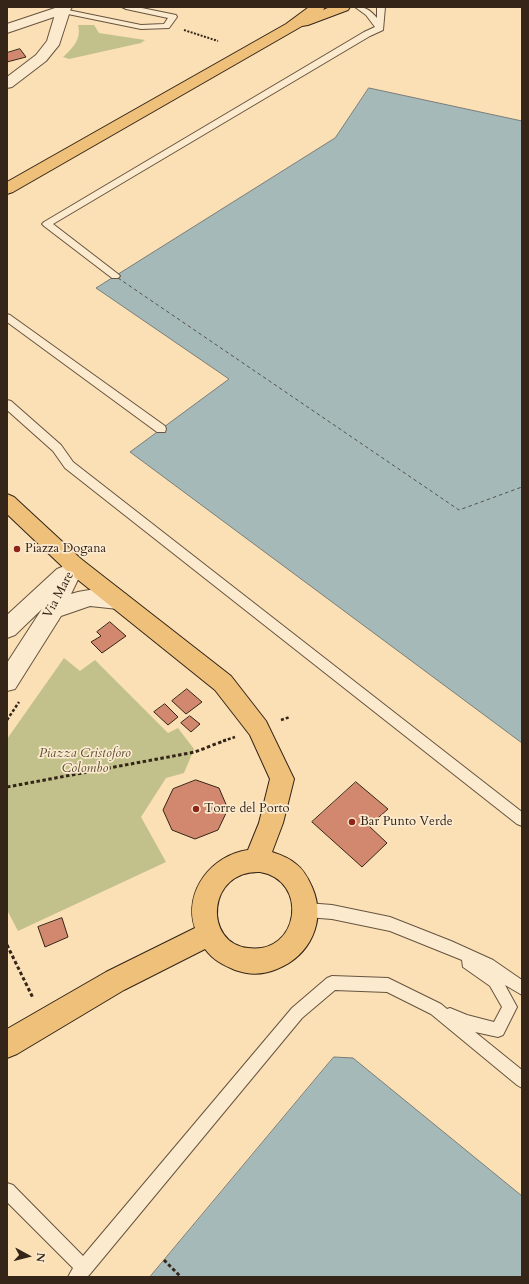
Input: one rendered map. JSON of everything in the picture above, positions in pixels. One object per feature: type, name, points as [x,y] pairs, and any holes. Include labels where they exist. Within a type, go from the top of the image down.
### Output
[{"type":"main road","points":[[7,189],[291,27],[318,7]]},
{"type":"main road","points":[[291,27],[343,7]]},
{"type":"main road","points":[[7,502],[74,565],[223,683],[258,728],[282,779],[271,823],[256,861]]},
{"type":"main road","points":[[256,861],[275,865],[292,876],[300,886],[306,898],[307,910],[305,925],[299,938],[288,949],[276,956],[260,960],[245,960],[231,955],[218,946],[209,934],[204,920],[203,905],[208,891],[216,879],[227,869],[241,863],[256,861]]},
{"type":"main road","points":[[7,1044],[115,981],[209,934]]},
{"type":"street","points":[[7,29],[64,9]]},
{"type":"street","points":[[7,84],[41,58],[54,42],[64,9]]},
{"type":"street","name":"Via Mare","points":[[7,682],[53,610],[74,565]]},
{"type":"street","name":"Via Mare","points":[[8,627],[74,565]]},
{"type":"street","points":[[53,610],[75,600],[90,597],[118,600]]},
{"type":"street","points":[[8,627],[32,644]]},
{"type":"lane","points":[[64,9],[140,27],[166,26],[173,16],[126,7]]},
{"type":"lane","points":[[359,7],[369,13],[380,28]]},
{"type":"lane","points":[[380,28],[381,7]]},
{"type":"lane","points":[[115,276],[47,224],[380,28]]},
{"type":"lane","points":[[7,317],[161,429]]},
{"type":"lane","points":[[7,404],[57,448],[69,465],[522,820]]},
{"type":"lane","points":[[307,910],[332,912],[390,924],[446,946],[488,965],[522,988]]},
{"type":"lane","points":[[7,1191],[80,1272],[297,1013],[332,983],[388,985],[466,1022],[498,1030],[510,1007],[495,982],[446,946]]},
{"type":"lane","points":[[436,1009],[522,1080]]},
{"type":"path","points":[[193,32],[218,42]]},
{"type":"path","points":[[7,787],[195,752],[221,743]]},
{"type":"path","points":[[7,944],[45,1022]]},
{"type":"path","points":[[164,1260],[181,1277]]},
{"type":"green space","points":[[78,25],[94,25],[99,33],[145,40],[141,43],[69,59],[63,57],[73,47],[79,35]]},
{"type":"green space","name":"Piazza Cristoforo Colombo","points":[[64,658],[80,671],[95,660],[168,733],[178,728],[194,749],[184,773],[166,778],[141,817],[166,862],[18,931],[7,910],[7,739]]},
{"type":"shaded area","points":[[369,88],[522,121],[522,743],[130,452],[229,379],[96,288],[335,138]]},
{"type":"shaded area","points":[[334,1057],[353,1058],[522,1196],[522,1277],[150,1277]]},
{"type":"building","points":[[20,49],[26,57],[7,62],[7,53]]},
{"type":"building","points":[[110,622],[126,636],[102,653],[91,642],[101,636],[97,632]]},
{"type":"building","points":[[187,689],[202,702],[186,714],[172,701]]},
{"type":"building","points":[[165,704],[178,717],[168,725],[154,712]]},
{"type":"building","points":[[190,716],[200,724],[191,732],[181,723]]},
{"type":"building","name":"Torre del Porto","points":[[196,780],[219,788],[228,809],[218,830],[195,839],[172,830],[163,810],[173,789]]},
{"type":"building","points":[[356,782],[388,809],[369,826],[387,843],[362,867],[312,822]]},
{"type":"building","points":[[62,918],[68,937],[45,947],[38,927]]},
{"type":"ferry route","points":[[118,278],[459,510],[522,487]]},
{"type":"place","name":"Piazza Dogana","points":[[17,549]]},
{"type":"place","name":"Torre del Porto","points":[[196,809]]},
{"type":"place","name":"Bar Punto Verde","points":[[352,822]]}]
